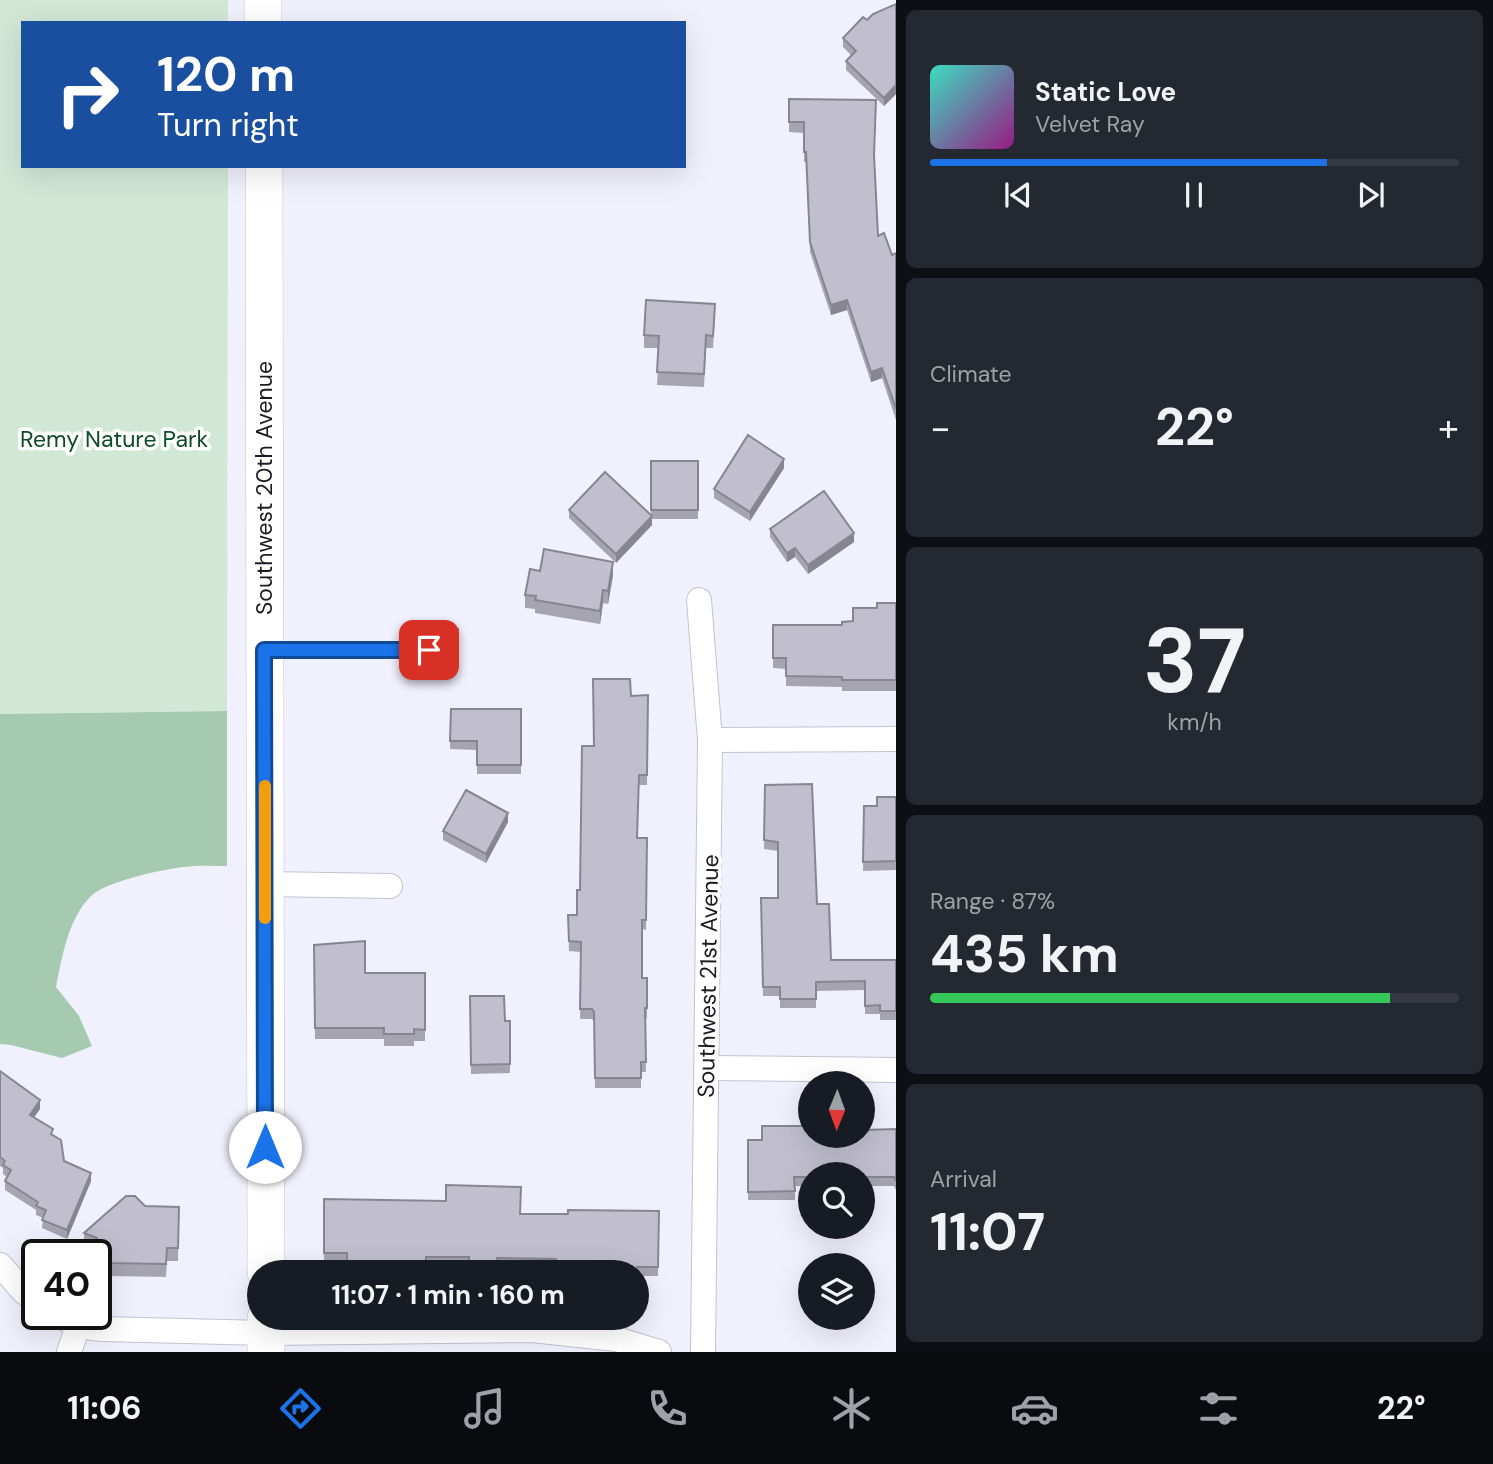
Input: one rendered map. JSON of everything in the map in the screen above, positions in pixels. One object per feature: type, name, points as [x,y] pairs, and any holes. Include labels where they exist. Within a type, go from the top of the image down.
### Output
[{"type":"street","points":[[263,0],[263,21]]},
{"type":"street","name":"Southwest 20th Avenue","points":[[264,168],[266,1260]]},
{"type":"street","name":"Southwest 21st Avenue","points":[[699,600],[710,740],[703,1352]]},
{"type":"street","points":[[710,740],[896,739]]},
{"type":"street","points":[[265,884],[390,886]]},
{"type":"street","points":[[707,1068],[896,1070]]},
{"type":"street","points":[[0,1265],[21,1289]]},
{"type":"street","points":[[112,1329],[266,1334],[532,1330],[616,1339],[659,1352]]},
{"type":"street","points":[[68,1330],[69,1352]]},
{"type":"lane","points":[[264,650],[429,650]]},
{"type":"green space","name":"Remy Nature Park","points":[[0,0],[228,0],[228,21],[21,21],[21,168],[228,168],[227,711],[0,714]]},
{"type":"green space","points":[[227,711],[227,866],[189,866],[149,873],[108,886],[91,896],[71,927],[56,987],[79,1016],[92,1046],[62,1058],[0,1044],[0,714]]},
{"type":"building","points":[[896,4],[896,85],[884,98],[846,61],[856,51],[843,38],[863,17],[867,20],[873,14]]},
{"type":"building","points":[[789,99],[876,100],[874,155],[878,236],[884,233],[892,255],[896,253],[896,409],[882,368],[871,372],[847,300],[831,305],[810,242],[804,122],[789,122]]},
{"type":"building","points":[[646,300],[715,304],[713,336],[706,335],[704,374],[657,372],[659,336],[644,335]]},
{"type":"building","points":[[748,435],[784,459],[750,512],[714,489]]},
{"type":"building","points":[[651,461],[698,461],[698,510],[651,510]]},
{"type":"building","points":[[605,472],[652,516],[616,554],[569,510]]},
{"type":"building","points":[[824,491],[854,533],[808,565],[795,548],[787,553],[770,529]]},
{"type":"building","points":[[544,549],[613,562],[608,591],[603,590],[600,611],[535,600],[536,596],[525,595],[530,569],[540,571]]},
{"type":"building","points":[[877,603],[896,603],[896,680],[786,676],[786,658],[773,658],[773,625],[842,625],[842,622],[853,621],[853,608],[877,608]]},
{"type":"building","points":[[435,629],[458,629],[457,651],[436,650]]},
{"type":"building","points":[[593,679],[630,679],[631,696],[648,695],[647,775],[639,775],[637,838],[647,838],[646,920],[642,920],[642,978],[647,978],[646,1062],[641,1062],[641,1078],[595,1078],[594,1012],[592,1009],[580,1009],[581,942],[569,941],[568,915],[577,915],[577,890],[580,890],[582,746],[594,746]]},
{"type":"building","points":[[451,709],[521,709],[521,765],[477,765],[477,741],[450,741]]},
{"type":"building","points":[[812,784],[817,904],[829,904],[831,960],[896,960],[896,1011],[880,1011],[880,1005],[865,1006],[865,981],[816,982],[816,999],[780,999],[780,987],[763,987],[761,898],[778,898],[778,842],[764,840],[765,785]]},
{"type":"building","points":[[466,790],[508,813],[486,854],[443,831]]},
{"type":"building","points":[[877,797],[896,797],[896,861],[863,862],[864,806],[877,806]]},
{"type":"building","points":[[365,941],[365,973],[425,973],[425,1030],[414,1029],[414,1034],[384,1034],[384,1028],[315,1028],[314,945]]},
{"type":"building","points":[[470,996],[504,996],[505,1021],[510,1021],[510,1064],[471,1065]]},
{"type":"building","points":[[0,1071],[40,1100],[30,1115],[53,1129],[51,1134],[61,1140],[64,1161],[91,1173],[67,1230],[42,1220],[46,1210],[36,1206],[38,1202],[5,1181],[11,1170],[3,1165],[5,1161],[0,1157]]},
{"type":"building","points":[[762,1126],[798,1126],[798,1148],[875,1148],[875,1130],[896,1129],[896,1181],[894,1177],[875,1177],[875,1162],[798,1162],[798,1177],[794,1177],[795,1191],[748,1192],[748,1140],[762,1140]]},
{"type":"building","points":[[446,1185],[521,1187],[520,1214],[568,1214],[568,1210],[659,1211],[658,1267],[649,1267],[649,1260],[469,1260],[469,1257],[426,1257],[426,1260],[347,1260],[347,1253],[324,1253],[324,1199],[446,1201]]},
{"type":"building","points":[[126,1196],[135,1196],[145,1206],[179,1207],[178,1248],[167,1248],[166,1264],[112,1263],[112,1239],[97,1239],[84,1233]]},
{"type":"slow traffic","points":[[265,786],[265,918]]},
{"type":"route","points":[[265,1147],[264,650],[429,650]]}]
